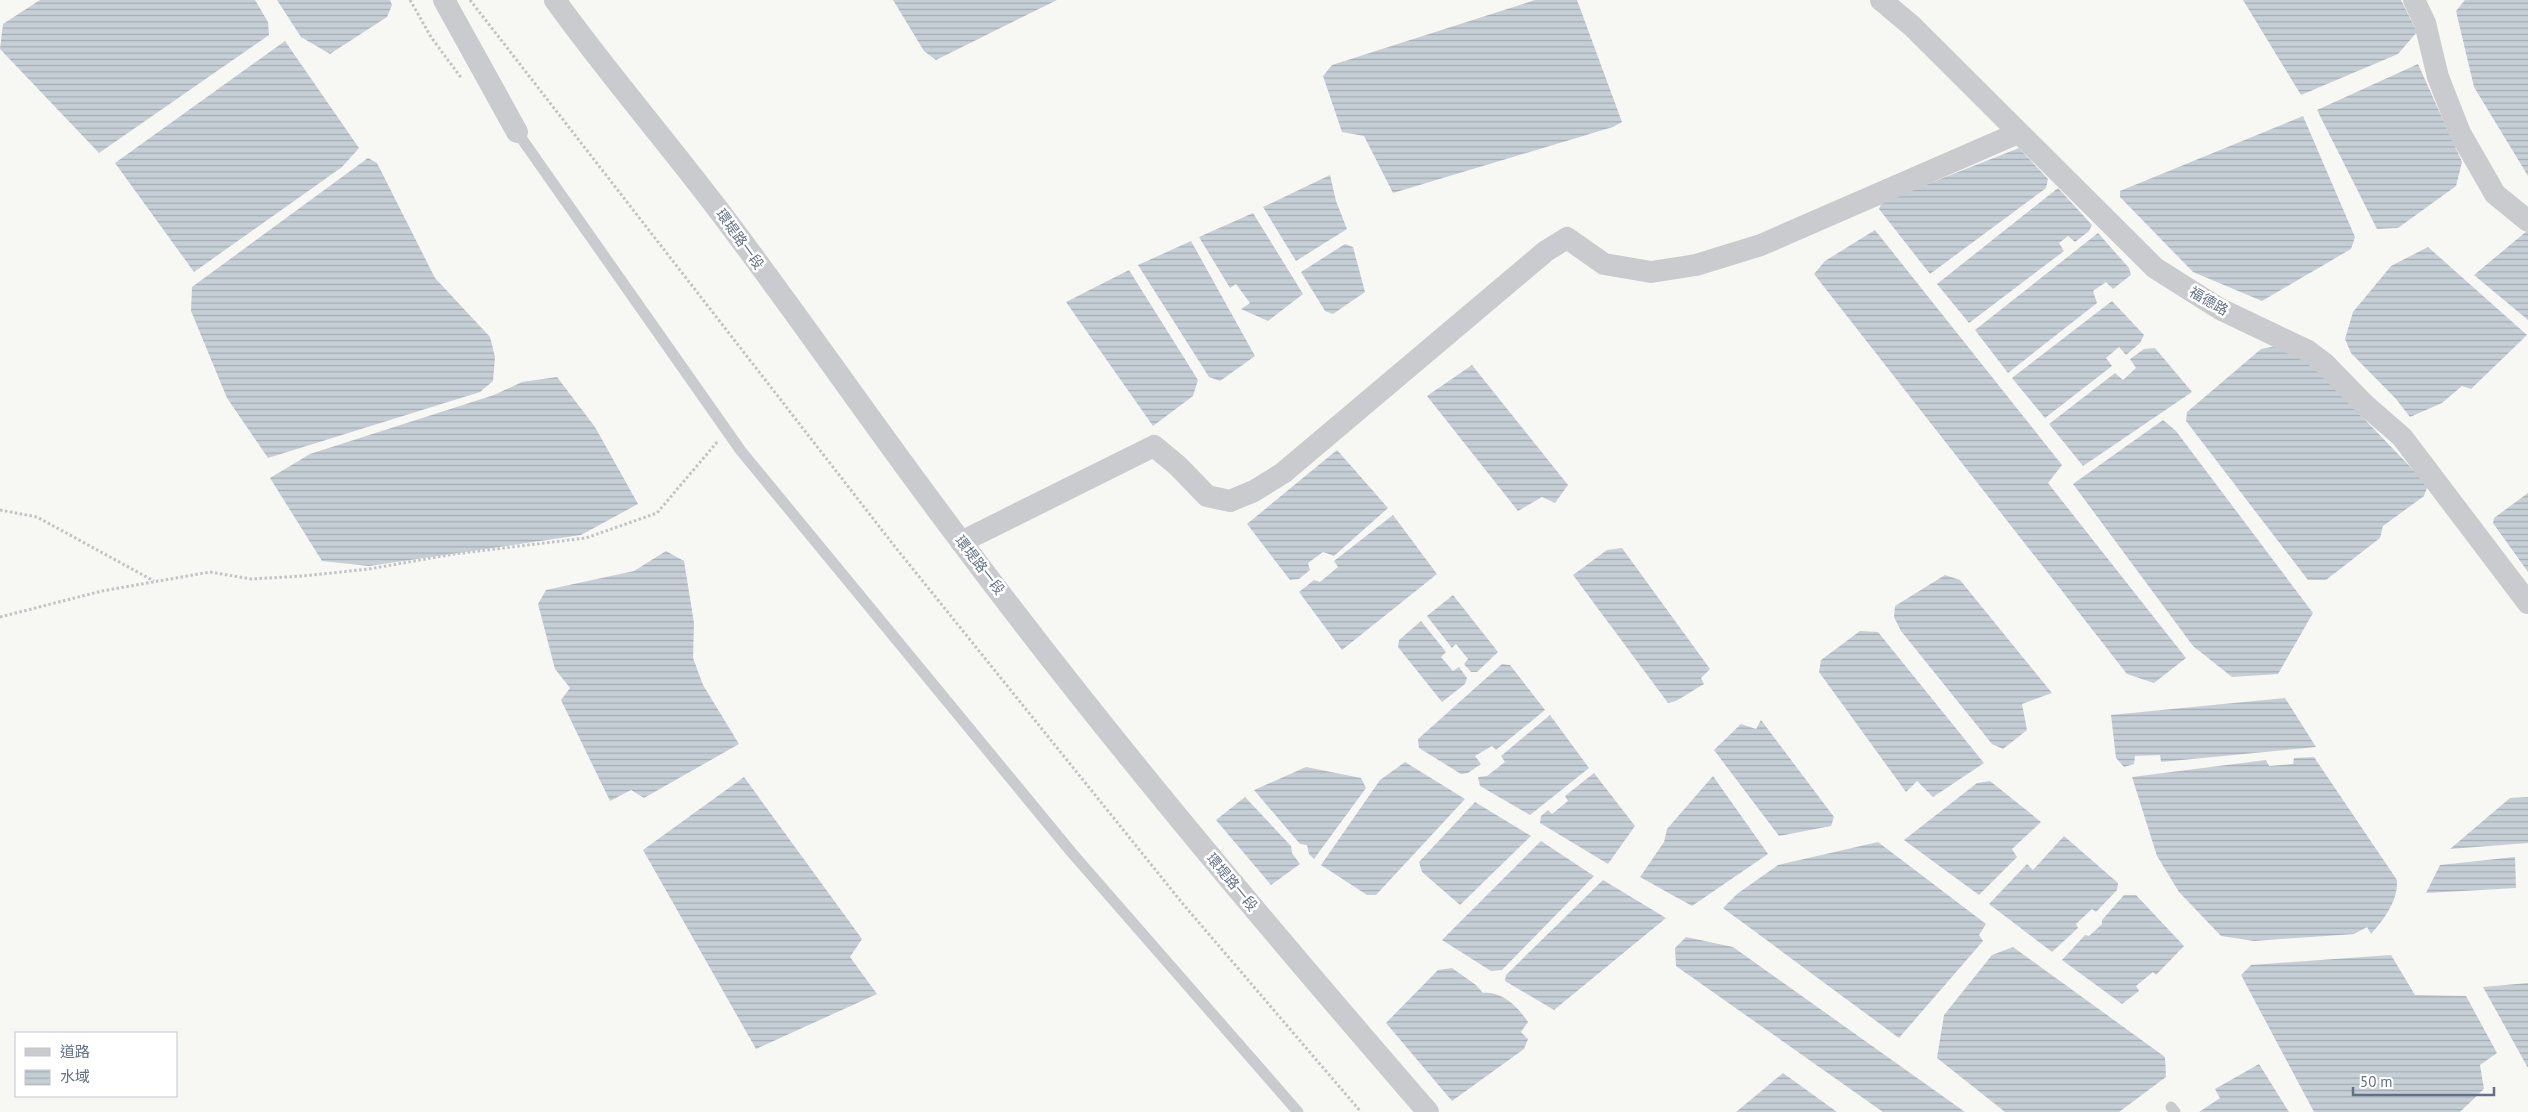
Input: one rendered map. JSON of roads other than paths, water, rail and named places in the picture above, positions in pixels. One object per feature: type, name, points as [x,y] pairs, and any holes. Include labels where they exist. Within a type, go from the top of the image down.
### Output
[{"type":"street","points":[[444,0],[516,132]]},
{"type":"street","name":"環堤路一段","points":[[555,0],[590,48],[716,207],[961,542],[1152,784],[1333,1002],[1428,1112]]},
{"type":"street","name":"福德路","points":[[1881,0],[1912,26],[2155,268],[2220,309],[2308,351],[2324,363],[2364,404],[2402,437],[2528,603]]},
{"type":"street","points":[[2417,1],[2425,23],[2438,77],[2460,133],[2495,194],[2528,221]]},
{"type":"street","points":[[961,542],[1154,446],[1178,466],[1207,496],[1230,501],[1254,491],[1283,473],[1546,251],[1568,238],[1604,264],[1651,272],[1696,265],[1761,246],[2018,132]]},
{"type":"lane","points":[[516,132],[726,431],[808,534],[1072,853],[1298,1112]]},
{"type":"water","points":[[40,0],[255,0],[268,22],[269,35],[99,153],[0,49],[3,24]]},
{"type":"water","points":[[277,0],[390,0],[392,5],[387,17],[330,54],[301,37]]},
{"type":"water","points":[[893,0],[1057,0],[936,60],[924,51]]},
{"type":"water","points":[[1535,0],[1577,0],[1622,122],[1613,127],[1393,193],[1364,136],[1342,132],[1323,76],[1332,65]]},
{"type":"water","points":[[2243,0],[2401,0],[2417,32],[2398,54],[2301,95]]},
{"type":"water","points":[[2465,0],[2528,0],[2528,176],[2474,87],[2456,11]]},
{"type":"water","points":[[285,41],[359,148],[342,167],[194,272],[115,163]]},
{"type":"water","points":[[2418,64],[2462,162],[2456,186],[2398,228],[2377,229],[2317,110]]},
{"type":"water","points":[[2303,116],[2355,237],[2351,249],[2262,301],[2193,272],[2120,197],[2120,191]]},
{"type":"water","points":[[2019,148],[2048,179],[2046,188],[1930,274],[1879,209],[1882,202]]},
{"type":"water","points":[[368,158],[377,163],[435,278],[490,337],[495,357],[493,381],[480,392],[268,458],[227,398],[191,311],[192,287]]},
{"type":"water","points":[[1330,175],[1336,201],[1347,229],[1296,261],[1263,207]]},
{"type":"water","points":[[2058,188],[2092,225],[2089,231],[2075,242],[2068,236],[2059,243],[2064,251],[1969,323],[1937,284]]},
{"type":"water","points":[[1253,213],[1303,294],[1268,321],[1241,309],[1250,303],[1236,284],[1230,288],[1199,237]]},
{"type":"water","points":[[1875,230],[2062,465],[2048,483],[2186,658],[2154,683],[2127,674],[1814,274],[1825,261]]},
{"type":"water","points":[[2528,230],[2528,320],[2474,275]]},
{"type":"water","points":[[2098,233],[2129,268],[2131,275],[2113,289],[2106,282],[2093,291],[2097,303],[2008,373],[1975,330]]},
{"type":"water","points":[[1191,241],[1255,356],[1220,381],[1209,377],[1138,265]]},
{"type":"water","points":[[1345,244],[1353,247],[1365,292],[1333,314],[1325,311],[1301,272]]},
{"type":"water","points":[[2428,247],[2527,335],[2471,389],[2462,386],[2442,403],[2410,417],[2396,399],[2351,353],[2345,339],[2353,312],[2391,266]]},
{"type":"water","points":[[1129,270],[1198,380],[1193,396],[1153,426],[1066,302]]},
{"type":"water","points":[[2112,301],[2144,335],[2140,343],[2126,355],[2119,347],[2106,358],[2112,366],[2045,418],[2012,378]]},
{"type":"water","points":[[2281,345],[2308,361],[2428,485],[2424,496],[2383,526],[2380,538],[2326,580],[2308,580],[2186,421],[2187,412],[2261,349]]},
{"type":"water","points":[[2155,348],[2192,392],[2083,466],[2049,424],[2115,373],[2123,380],[2136,368],[2130,359],[2144,349]]},
{"type":"water","points":[[1472,365],[1568,485],[1555,503],[1542,497],[1518,511],[1427,396]]},
{"type":"water","points":[[557,377],[595,427],[638,504],[581,535],[369,566],[322,561],[270,478],[310,454],[494,395],[522,382]]},
{"type":"water","points":[[2163,420],[2176,431],[2313,613],[2278,674],[2232,677],[2193,646],[2073,484]]},
{"type":"water","points":[[1337,450],[1388,508],[1334,556],[1323,552],[1308,563],[1310,570],[1299,579],[1290,580],[1247,524]]},
{"type":"water","points":[[2528,493],[2528,572],[2493,523],[2494,518]]},
{"type":"water","points":[[1393,515],[1437,574],[1342,650],[1299,592],[1314,580],[1320,582],[1338,567],[1334,561]]},
{"type":"water","points":[[1622,548],[1710,669],[1701,678],[1704,684],[1676,701],[1668,703],[1573,575],[1607,550]]},
{"type":"water","points":[[666,551],[684,561],[694,623],[693,658],[703,685],[739,744],[644,798],[631,790],[610,801],[561,700],[570,688],[555,669],[538,604],[546,590],[634,571]]},
{"type":"water","points":[[1945,575],[1960,580],[2052,693],[2022,704],[2027,730],[2003,749],[1992,744],[1901,631],[1894,617],[1895,606]]},
{"type":"water","points":[[1453,595],[1498,652],[1477,672],[1471,672],[1464,664],[1468,659],[1456,644],[1452,648],[1427,616]]},
{"type":"water","points":[[1421,621],[1446,652],[1441,657],[1453,671],[1459,667],[1467,678],[1465,684],[1442,702],[1398,647],[1399,640]]},
{"type":"water","points":[[1860,631],[1878,632],[1984,763],[1933,797],[1917,781],[1906,792],[1819,672],[1821,660]]},
{"type":"water","points":[[1502,664],[1510,665],[1545,710],[1496,750],[1492,746],[1475,756],[1481,764],[1468,773],[1461,774],[1419,748],[1418,739]]},
{"type":"water","points":[[2285,698],[2316,747],[2161,762],[2160,755],[2135,756],[2134,764],[2124,767],[2116,758],[2111,715]]},
{"type":"water","points":[[1550,715],[1589,768],[1530,815],[1480,786],[1478,777],[1487,776],[1505,762],[1501,756]]},
{"type":"water","points":[[1761,720],[1834,817],[1831,826],[1779,836],[1714,750],[1741,724],[1756,729]]},
{"type":"water","points":[[2314,757],[2397,880],[2397,888],[2390,909],[2371,934],[2367,927],[2354,934],[2254,941],[2221,936],[2179,892],[2157,856],[2132,777],[2266,760],[2269,766],[2293,764],[2294,758]]},
{"type":"water","points":[[1405,762],[1465,799],[1376,895],[1367,895],[1321,865],[1380,780]]},
{"type":"water","points":[[1306,767],[1361,778],[1366,788],[1314,859],[1309,854],[1307,845],[1300,844],[1254,790]]},
{"type":"water","points":[[1594,773],[1635,826],[1608,864],[1540,823],[1541,816],[1548,810],[1552,814],[1568,801],[1565,796]]},
{"type":"water","points":[[1713,776],[1768,854],[1692,906],[1640,877],[1664,842],[1667,829]]},
{"type":"water","points":[[744,777],[862,939],[850,957],[877,994],[756,1049],[643,850]]},
{"type":"water","points":[[1990,781],[2041,822],[2012,849],[2017,857],[1979,895],[1904,840],[1977,783]]},
{"type":"water","points":[[1245,797],[1291,846],[1292,853],[1300,864],[1271,885],[1216,820]]},
{"type":"water","points":[[2528,797],[2528,843],[2450,849],[2510,798]]},
{"type":"water","points":[[1475,802],[1531,836],[1460,905],[1422,872],[1419,862]]},
{"type":"water","points":[[2064,836],[2118,883],[2117,890],[2096,912],[2092,909],[2076,924],[2078,928],[2052,952],[1989,904],[2027,864],[2033,870]]},
{"type":"water","points":[[1541,841],[1594,876],[1502,970],[1491,971],[1442,940]]},
{"type":"water","points":[[1878,842],[1986,924],[1979,935],[1983,941],[1899,1038],[1723,908],[1737,894],[1778,865]]},
{"type":"water","points":[[2515,857],[2516,888],[2426,893],[2440,865]]},
{"type":"water","points":[[1603,880],[1666,918],[1554,1010],[1505,981],[1506,975]]},
{"type":"water","points":[[2124,895],[2136,895],[2184,946],[2156,975],[2153,972],[2136,986],[2139,991],[2122,1004],[2062,960],[2085,935],[2089,936],[2102,924],[2102,920]]},
{"type":"water","points":[[1686,937],[1733,947],[1965,1112],[1883,1112],[1676,966],[1675,948]]},
{"type":"water","points":[[2013,947],[2165,1057],[2166,1077],[2119,1112],[2005,1112],[1937,1058],[1944,1015],[1992,955]]},
{"type":"water","points":[[2391,955],[2415,995],[2466,996],[2497,1053],[2480,1065],[2484,1089],[2460,1112],[2314,1112],[2241,975],[2251,965]]},
{"type":"water","points":[[1452,968],[1476,985],[1483,993],[1497,995],[1509,1001],[1528,1022],[1521,1032],[1528,1039],[1524,1049],[1452,1101],[1386,1023],[1438,970]]},
{"type":"water","points":[[2528,983],[2528,1068],[2483,987]]},
{"type":"water","points":[[2259,1064],[2289,1112],[2199,1112],[2220,1098],[2215,1089]]},
{"type":"water","points":[[1783,1073],[1837,1112],[1736,1112]]}]
